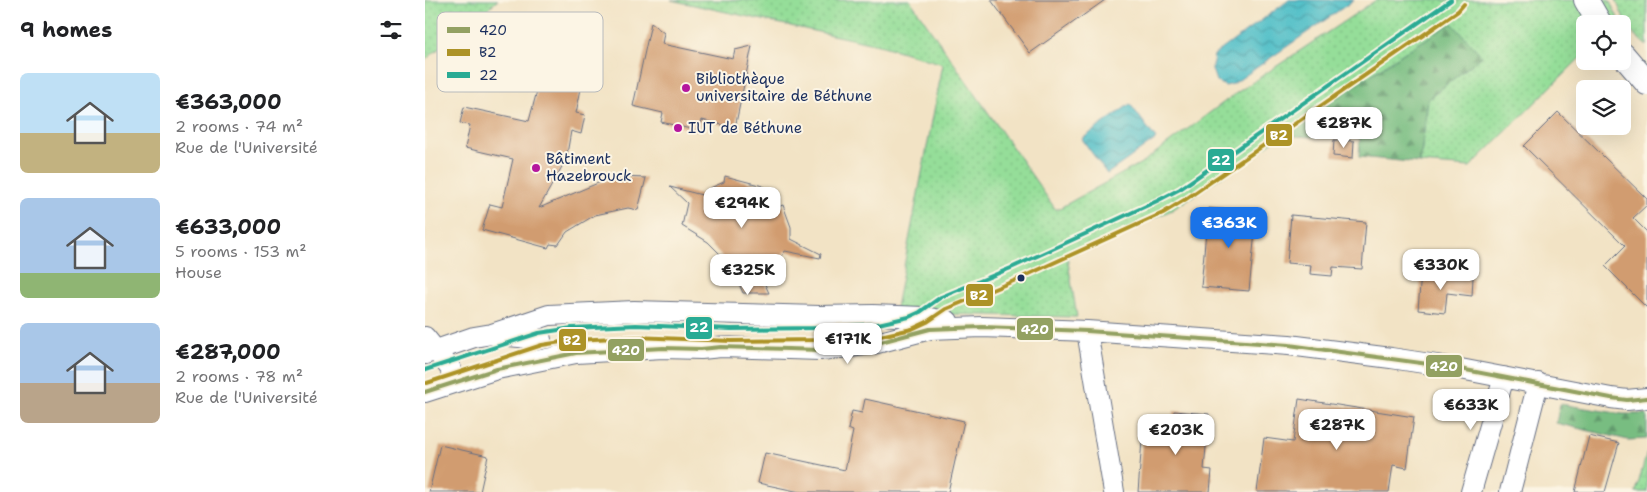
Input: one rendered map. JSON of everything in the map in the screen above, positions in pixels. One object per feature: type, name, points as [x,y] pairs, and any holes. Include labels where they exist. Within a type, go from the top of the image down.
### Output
[{"type":"street","points":[[1586,0],[1595,15]]},
{"type":"street","points":[[1631,64],[1647,83]]},
{"type":"street","points":[[428,347],[492,334],[549,315],[634,311],[819,316],[873,314],[909,316],[982,327]]},
{"type":"street","points":[[425,392],[497,369],[576,353],[721,347],[819,350],[877,343],[931,330],[982,327],[1087,331],[1289,345],[1399,359],[1611,398],[1627,400],[1647,398]]},
{"type":"street","points":[[1087,331],[1114,492]]},
{"type":"street","points":[[492,334],[541,340]]},
{"type":"street","points":[[428,347],[451,369],[452,382]]},
{"type":"street","points":[[1471,492],[1504,377]]},
{"type":"street","points":[[1510,492],[1537,383]]},
{"type":"green space","points":[[425,0],[498,0],[483,12],[437,12],[437,50],[425,60]]},
{"type":"green space","points":[[671,0],[910,0],[1056,210],[1143,162],[1235,94],[1376,0],[1609,0],[1616,15],[1576,15],[1576,62],[1470,167],[1420,163],[1428,99],[1482,56],[1405,52],[1172,210],[1067,256],[1077,317],[895,313],[943,64],[883,46]]},
{"type":"green space","points":[[1616,0],[1647,0],[1647,46],[1631,32],[1631,15],[1622,15]]},
{"type":"green space","points":[[1452,23],[1482,56],[1428,99],[1420,163],[1359,157],[1360,138],[1280,136],[1405,52]]},
{"type":"green space","points":[[1560,404],[1623,414],[1647,414],[1647,439],[1628,440],[1556,423]]},
{"type":"green space","points":[[1647,452],[1647,492],[1636,492]]},
{"type":"water","points":[[1289,0],[1354,0],[1233,84],[1225,86],[1216,81],[1212,69],[1214,55]]},
{"type":"water","points":[[1130,104],[1156,139],[1107,174],[1082,139]]},
{"type":"building","points":[[991,0],[1105,0],[1030,53]]},
{"type":"building","points":[[651,23],[664,33],[662,44],[733,59],[735,50],[752,46],[735,128],[702,120],[699,131],[661,122],[663,113],[633,106]]},
{"type":"building","name":"Bâtiment Hazebrouck","points":[[537,92],[580,92],[576,113],[585,115],[581,134],[571,131],[564,163],[539,208],[598,183],[620,177],[646,178],[638,210],[628,208],[595,215],[567,232],[558,245],[550,244],[548,248],[482,230],[490,204],[502,207],[513,159],[465,148],[470,125],[460,123],[464,107],[529,121]]},
{"type":"building","points":[[1558,112],[1576,130],[1576,135],[1582,135],[1647,199],[1647,205],[1633,218],[1647,232],[1647,308],[1605,266],[1625,246],[1524,146]]},
{"type":"building","points":[[1334,140],[1354,141],[1353,158],[1333,156]]},
{"type":"building","points":[[725,176],[763,186],[772,193],[770,210],[783,205],[791,227],[791,239],[821,254],[820,258],[785,251],[776,266],[762,278],[769,293],[743,293],[736,277],[719,253],[708,242],[682,226],[687,203],[670,187],[702,195],[708,189],[724,182]]},
{"type":"building","points":[[1208,208],[1257,212],[1249,291],[1201,287]]},
{"type":"building","points":[[1291,215],[1366,222],[1362,269],[1333,267],[1332,276],[1310,274],[1311,265],[1287,263]]},
{"type":"building","points":[[1421,273],[1473,278],[1472,296],[1447,293],[1445,313],[1418,310]]},
{"type":"building","points":[[865,399],[964,421],[948,492],[800,492],[758,483],[765,453],[845,470],[853,431],[848,429],[852,411],[862,413]]},
{"type":"building","points":[[1299,399],[1414,417],[1407,468],[1393,465],[1389,492],[1257,492],[1264,438],[1293,442]]},
{"type":"building","points":[[1174,411],[1209,414],[1204,469],[1212,470],[1210,492],[1138,492],[1143,427],[1172,430]]},
{"type":"building","points":[[1589,436],[1619,443],[1605,492],[1575,492]]},
{"type":"building","points":[[440,445],[488,456],[480,492],[429,492]]},
{"type":"transit line","name":"22","points":[[425,370],[539,333],[572,328],[636,325],[731,329],[816,328],[878,324],[909,317],[920,312],[941,297],[1011,268],[1180,189],[1451,0]]},
{"type":"transit line","name":"B2","points":[[427,383],[542,345],[574,340],[636,337],[731,341],[816,340],[880,336],[912,329],[927,322],[946,309],[1016,280],[1163,213],[1458,11],[1464,4]]},
{"type":"transit line","name":"420","points":[[425,392],[497,369],[576,353],[721,347],[820,350],[877,343],[930,329],[982,327],[1087,331],[1289,345],[1450,367],[1611,398],[1627,400],[1647,398]]},
{"type":"place","name":"Bibliothèque universitaire de Béthune","points":[[686,88]]},
{"type":"place","name":"IUT de Béthune","points":[[678,128]]},
{"type":"place","name":"Bâtiment Hazebrouck","points":[[536,168]]}]
